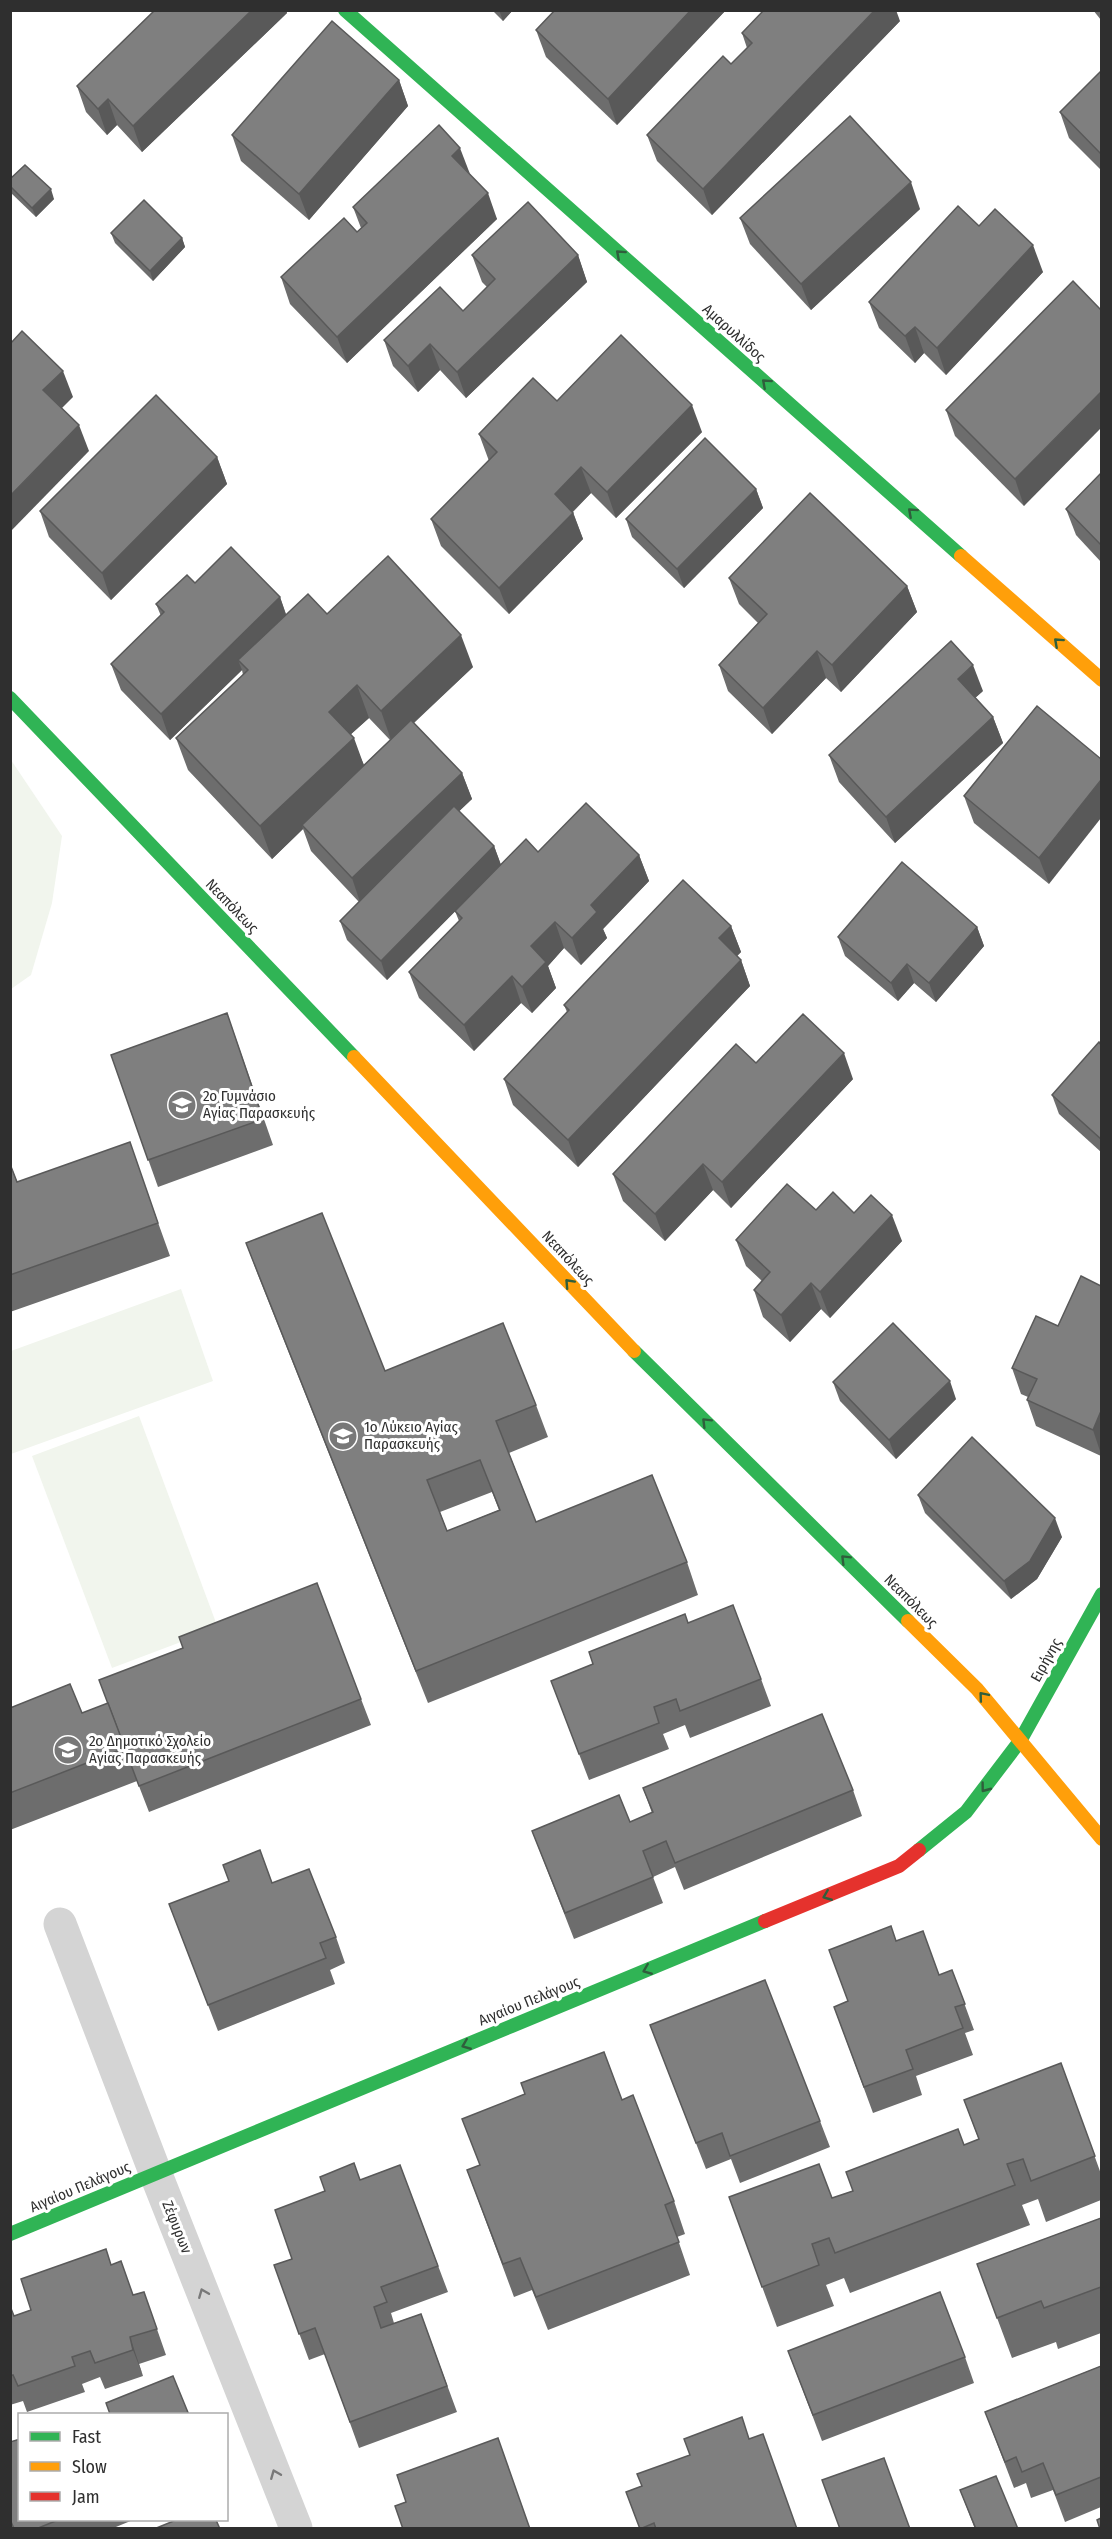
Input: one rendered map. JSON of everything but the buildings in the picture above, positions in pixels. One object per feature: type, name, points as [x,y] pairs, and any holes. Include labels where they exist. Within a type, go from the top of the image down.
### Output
[{"type":"street","name":"Αμαρυλλίδος","points":[[345,10],[1101,681]]},
{"type":"street","name":"Νεαπόλεως","points":[[10,698],[497,1205],[623,1341],[976,1689],[1101,1839]]},
{"type":"street","name":"Ειρήνης","points":[[1020,1741],[1101,1594]]},
{"type":"street","name":"Αιγαίου Πελάγους","points":[[10,2234],[155,2172],[899,1866],[966,1812],[1020,1741]]},
{"type":"street","name":"Ζέφυρων","points":[[60,1924],[155,2172],[297,2529]]},
{"type":"shaded area","points":[[11,760],[62,836],[52,903],[31,975],[11,989]]},
{"type":"shaded area","points":[[181,1289],[213,1381],[11,1454],[11,1351]]},
{"type":"shaded area","points":[[139,1416],[218,1628],[112,1668],[32,1456]]},
{"type":"traffic: fast","points":[[345,10],[961,556]]},
{"type":"traffic: fast","points":[[10,698],[354,1057]]},
{"type":"traffic: fast","points":[[634,1351],[908,1621]]},
{"type":"traffic: fast","points":[[919,1850],[966,1812],[1020,1741],[1102,1594]]},
{"type":"traffic: fast","points":[[10,2234],[765,1921]]},
{"type":"traffic: slow","points":[[961,556],[1102,680]]},
{"type":"traffic: slow","points":[[354,1057],[634,1351]]},
{"type":"traffic: slow","points":[[908,1621],[977,1689],[1102,1839]]},
{"type":"traffic: jam","points":[[765,1921],[899,1866],[919,1850]]},
{"type":"place","name":"2ο Γυμνάσιο Αγίας Παρασκευής","points":[[182,1105]]},
{"type":"place","name":"1ο Λύκειο Αγίας Παρασκευής","points":[[343,1436]]},
{"type":"place","name":"2ο Δημοτικό Σχολείο Αγίας Παρασκευής","points":[[68,1750]]}]
